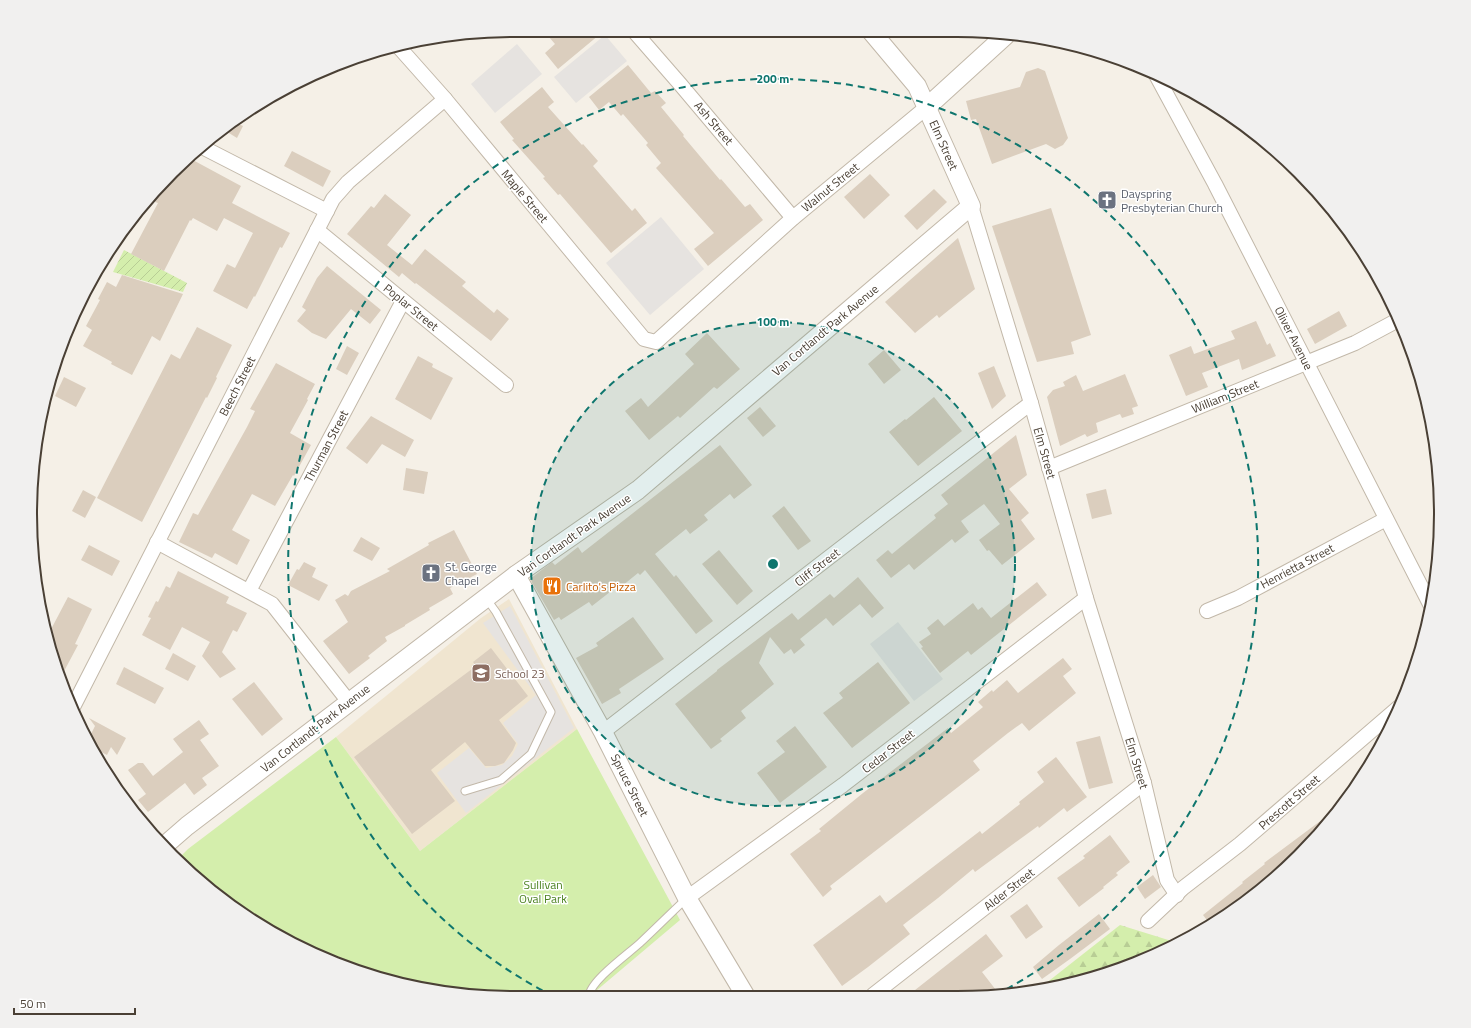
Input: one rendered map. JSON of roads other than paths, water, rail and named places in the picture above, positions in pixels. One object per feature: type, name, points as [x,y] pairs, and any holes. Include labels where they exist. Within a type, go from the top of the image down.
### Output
[{"type":"street","name":"Ash Street","points":[[639,37],[793,218]]},
{"type":"street","name":"Elm Street","points":[[876,37],[917,86],[971,206],[1031,403],[1086,598],[1144,783],[1167,880],[1177,895]]},
{"type":"street","name":"Walnut Street","points":[[656,342],[793,218],[927,108],[1001,39]]},
{"type":"street","name":"Maple Street","points":[[401,51],[445,100],[644,339],[656,342]]},
{"type":"street","name":"Oliver Avenue","points":[[1160,82],[1215,184],[1427,597]]},
{"type":"street","name":"Beech Street","points":[[75,702],[333,198],[348,182],[445,100]]},
{"type":"street","points":[[207,149],[327,211]]},
{"type":"street","name":"Van Cortlandt Park Avenue","points":[[168,842],[199,817],[516,575],[638,490],[971,206]]},
{"type":"street","name":"Poplar Street","points":[[317,230],[506,385]]},
{"type":"street","name":"Thurman Street","points":[[248,591],[403,301]]},
{"type":"street","name":"William Street","points":[[1049,468],[1355,343],[1394,322]]},
{"type":"street","name":"Cliff Street","points":[[603,732],[884,514],[1031,403]]},
{"type":"street","name":"Henrietta Street","points":[[1207,611],[1238,598],[1386,518]]},
{"type":"street","points":[[157,542],[272,604],[349,702]]},
{"type":"street","name":"Spruce Street","points":[[516,575],[603,732],[687,898],[743,991]]},
{"type":"street","name":"Cedar Street","points":[[687,898],[843,786],[1086,598]]},
{"type":"street","name":"Prescott Street","points":[[1148,920],[1183,888],[1240,844],[1390,715]]},
{"type":"street","name":"Alder Street","points":[[878,991],[1144,783]]},
{"type":"lane","points":[[465,791],[501,780],[531,754],[551,712],[496,612],[486,598]]},
{"type":"lane","points":[[590,991],[606,972],[639,944],[687,898]]},
{"type":"place","name":"Dayspring Presbyterian Church","points":[[1107,200]]},
{"type":"place","name":"St. George Chapel","points":[[431,573]]},
{"type":"place","name":"Carlito's Pizza","points":[[552,586]]},
{"type":"place","name":"School 23","points":[[481,673]]},
{"type":"park label","name":"Sullivan Oval Park","points":[[543,891]]}]
